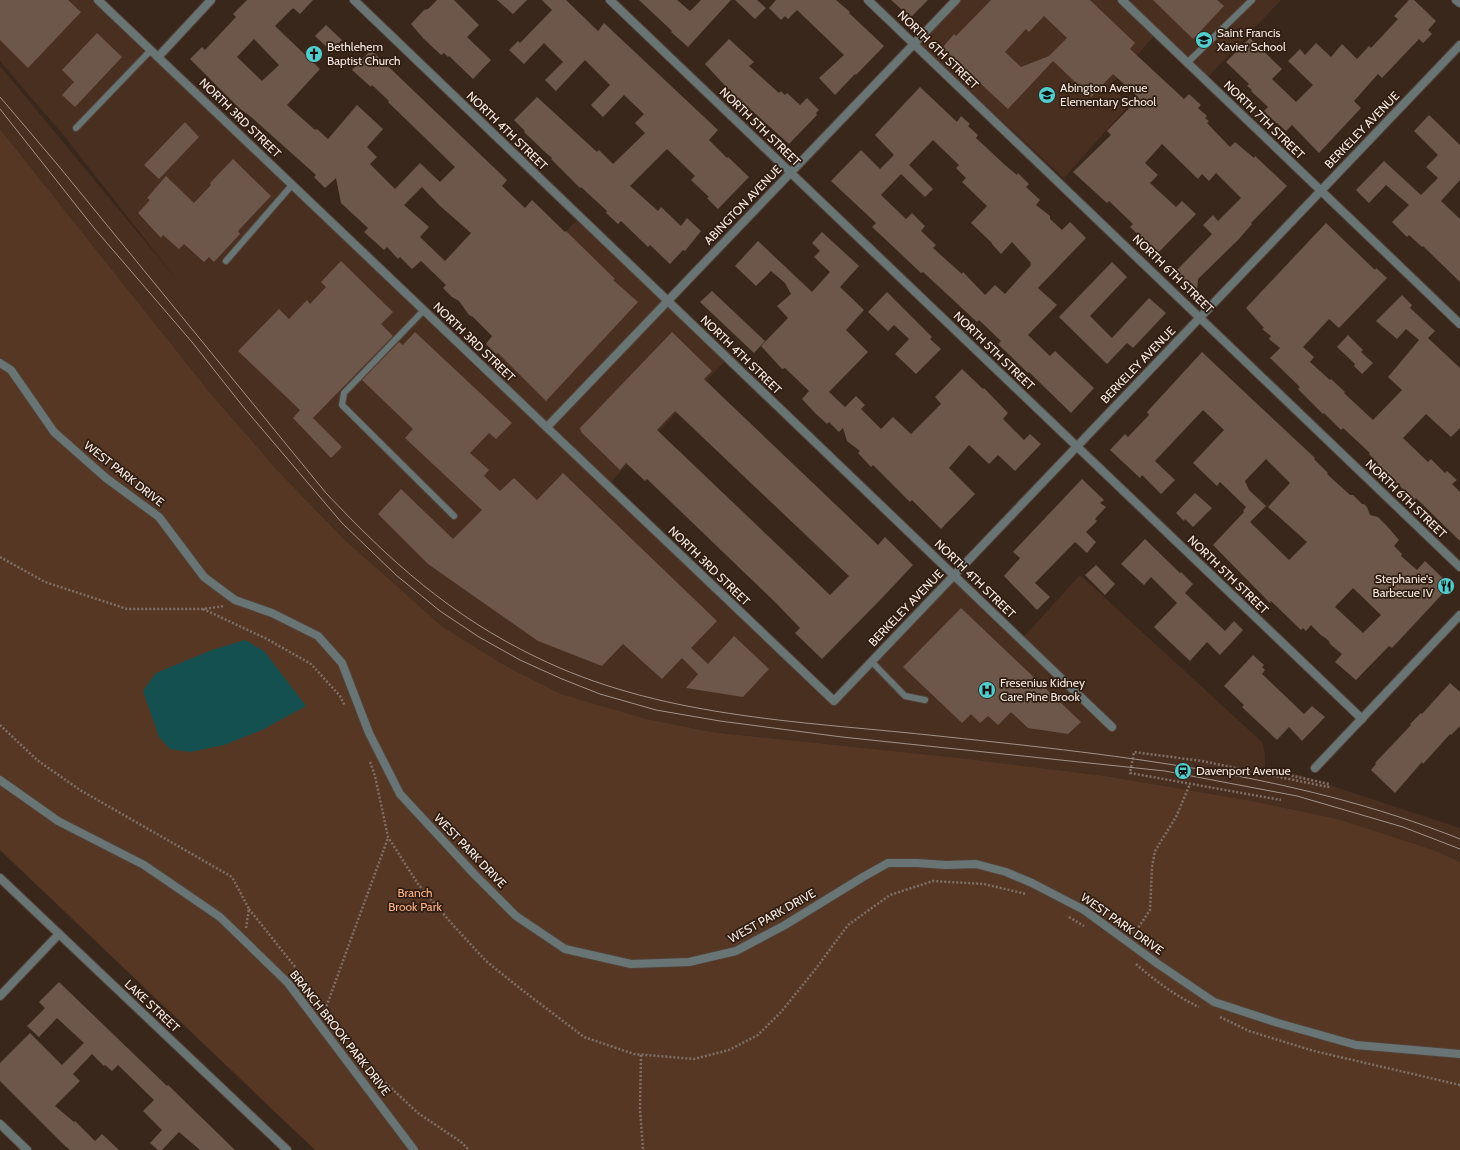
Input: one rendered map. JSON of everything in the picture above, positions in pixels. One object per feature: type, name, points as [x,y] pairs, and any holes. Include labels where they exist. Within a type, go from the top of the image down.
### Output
[{"type":"street","name":"NORTH 3RD STREET","points":[[98,0],[834,701]]},
{"type":"street","points":[[158,57],[211,0]]},
{"type":"street","name":"NORTH 4TH STREET","points":[[354,0],[1112,727]]},
{"type":"street","name":"NORTH 5TH STREET","points":[[610,0],[1362,719]]},
{"type":"street","name":"NORTH 6TH STREET","points":[[868,0],[1460,567]]},
{"type":"street","name":"ABINGTON AVENUE","points":[[547,427],[956,0]]},
{"type":"street","name":"NORTH 7TH STREET","points":[[1122,0],[1460,324]]},
{"type":"street","points":[[1456,0],[1460,4]]},
{"type":"street","name":"BERKELEY AVENUE","points":[[834,701],[1460,45]]},
{"type":"street","name":"WEST PARK DRIVE","points":[[0,363],[11,370],[54,432],[106,478],[159,517],[204,577],[235,600],[272,613],[318,636],[342,663],[368,733],[400,794],[475,875],[516,916],[564,949],[632,964],[689,962],[736,951],[785,925],[888,863],[946,865],[976,864],[1006,872],[1032,883],[1084,910],[1158,964],[1214,1002],[1278,1023],[1356,1045],[1460,1054]]},
{"type":"street","points":[[1315,768],[1460,615]]},
{"type":"street","name":"BRANCH BROOK PARK DRIVE","points":[[0,780],[58,821],[144,865],[220,917],[288,983],[414,1150]]},
{"type":"street","name":"LAKE STREET","points":[[0,878],[287,1150]]},
{"type":"street","points":[[0,996],[59,934]]},
{"type":"street","points":[[0,1124],[27,1150]]},
{"type":"lane","points":[[1187,63],[1252,0]]},
{"type":"lane","points":[[76,128],[152,50]]},
{"type":"lane","points":[[226,261],[292,185]]},
{"type":"lane","points":[[424,310],[344,394],[342,405],[454,516]]},
{"type":"lane","points":[[872,662],[906,696],[925,700]]},
{"type":"path","points":[[0,557],[45,582],[127,609],[204,609],[243,603]]},
{"type":"path","points":[[0,725],[37,760],[80,790],[232,877],[249,909],[300,973],[334,1023]]},
{"type":"path","points":[[1275,775],[1275,772],[1289,773],[1329,784],[1328,787],[1202,761],[1134,752],[1130,773],[1281,800]]},
{"type":"path","points":[[1134,933],[1150,910],[1152,867],[1155,851],[1176,817],[1190,784]]},
{"type":"path","points":[[325,1010],[388,837]]},
{"type":"path","points":[[244,941],[249,909]]},
{"type":"path","points":[[641,1055],[640,1109],[643,1150]]},
{"type":"path","points":[[362,1060],[418,1113],[461,1142],[469,1150]]},
{"type":"shaded area","points":[[0,0],[95,0],[481,372],[544,307],[518,283],[578,219],[726,360],[609,484],[832,699],[949,575],[1019,642],[1080,575],[1262,742],[1265,753],[1265,768],[1293,773],[1460,828],[1460,862],[1434,850],[1338,819],[1252,801],[1106,776],[960,758],[713,732],[647,719],[561,694],[506,666],[443,627],[344,539],[279,472],[211,394],[0,129],[0,66],[177,280],[65,137],[0,61]]},
{"type":"shaded area","name":"Abington Avenue Elementary School","points":[[961,0],[1119,0],[1154,36],[1110,86],[1129,105],[1064,178],[919,44]]},
{"type":"shaded area","name":"Saint Francis Xavier School","points":[[1125,0],[1281,0],[1205,80]]},
{"type":"green space","name":"Branch Brook Park","points":[[0,129],[211,394],[279,472],[344,539],[443,627],[506,666],[561,694],[647,719],[712,732],[960,758],[1106,776],[1252,801],[1338,819],[1434,850],[1460,862],[1460,1150],[315,1150],[0,850]]},
{"type":"water","points":[[245,640],[264,651],[306,706],[262,730],[224,745],[190,752],[170,749],[159,737],[143,691],[156,673],[212,650]]},
{"type":"building","points":[[0,0],[68,0],[81,12],[28,68],[0,40]]},
{"type":"building","points":[[247,0],[313,0],[300,14],[293,8],[275,26],[320,69],[287,105],[315,130],[317,129],[328,139],[357,105],[383,129],[367,147],[377,157],[370,164],[395,189],[420,163],[440,182],[455,167],[388,102],[389,101],[372,85],[371,87],[352,70],[371,50],[507,180],[502,186],[525,208],[532,200],[615,279],[613,280],[638,302],[546,401],[498,353],[496,354],[486,344],[492,336],[473,317],[469,315],[459,301],[452,297],[443,288],[446,285],[421,261],[412,269],[400,257],[398,259],[387,247],[384,250],[364,232],[368,228],[341,203],[336,178],[325,188],[314,177],[316,175],[239,108],[190,59],[202,47],[205,50],[236,17],[233,14]],"holes":[[[254,39],[279,65],[262,81],[237,57]],[[422,187],[439,205],[471,233],[445,261],[420,237],[429,227],[404,205]]]},
{"type":"building","points":[[437,0],[454,0],[479,25],[467,37],[491,60],[473,79],[449,56],[448,57],[444,53],[441,55],[411,24],[424,10],[428,9]]},
{"type":"building","points":[[497,0],[527,0],[513,14]]},
{"type":"building","points":[[542,0],[566,0],[598,31],[604,23],[718,130],[709,140],[749,177],[718,209],[707,198],[709,197],[691,180],[695,176],[667,149],[630,186],[658,211],[661,207],[681,226],[687,218],[701,231],[685,251],[683,250],[670,264],[650,245],[648,247],[621,221],[618,224],[606,213],[607,211],[581,187],[580,188],[514,120],[537,97],[597,152],[599,150],[613,164],[645,133],[635,123],[644,114],[624,95],[603,117],[591,105],[610,85],[585,60],[556,91],[545,80],[563,62],[544,43],[524,64],[509,50],[518,41],[520,43],[552,10]]},
{"type":"building","points":[[639,0],[677,0],[690,11],[701,0],[731,0],[688,47]]},
{"type":"building","points":[[735,0],[757,0],[766,8],[755,19]]},
{"type":"building","points":[[776,0],[836,0],[884,46],[835,95],[819,78],[844,55],[797,10],[788,19],[785,16],[781,20],[769,8]]},
{"type":"building","points":[[891,0],[928,0],[912,16],[908,15]]},
{"type":"building","points":[[991,0],[1090,0],[1135,43],[1130,49],[1184,99],[1189,94],[1201,105],[1198,108],[1207,116],[1205,118],[1209,121],[1207,123],[1230,147],[1235,142],[1254,158],[1255,156],[1287,186],[1251,223],[1252,224],[1238,240],[1198,279],[1197,291],[1175,272],[1212,234],[1203,225],[1213,215],[1218,221],[1241,198],[1216,173],[1209,181],[1202,174],[1198,179],[1162,144],[1145,163],[1158,175],[1150,183],[1176,207],[1182,201],[1196,214],[1157,254],[1130,227],[1133,224],[1109,201],[1107,203],[1073,172],[1111,135],[1107,131],[1139,98],[1113,74],[1091,97],[1053,61],[1008,109],[942,48],[954,34],[956,36]],"holes":[[[1044,16],[1067,38],[1049,56],[1021,67],[1005,52],[1026,29],[1029,32]]]},
{"type":"building","points":[[1153,0],[1217,0],[1224,6],[1193,39]]},
{"type":"building","points":[[1409,0],[1414,0],[1436,21],[1428,30],[1432,34],[1423,43],[1419,39],[1382,78],[1378,74],[1354,101],[1361,108],[1319,153],[1292,125],[1286,131],[1276,123],[1264,111],[1268,107],[1251,91],[1252,90],[1247,86],[1249,84],[1226,62],[1250,38],[1282,69],[1272,79],[1296,102],[1313,85],[1288,61],[1300,49],[1305,55],[1316,43],[1331,57],[1342,44],[1357,59],[1369,46],[1371,48],[1398,19],[1394,16]]},
{"type":"building","points":[[326,25],[342,40],[331,51],[315,36]]},
{"type":"building","points":[[97,33],[122,57],[75,107],[62,95],[74,82],[62,70]]},
{"type":"building","points":[[729,39],[754,62],[749,66],[779,93],[781,91],[785,95],[787,93],[800,105],[807,98],[819,110],[816,113],[817,115],[789,144],[729,90],[705,64]]},
{"type":"building","points":[[920,87],[957,122],[961,116],[970,124],[968,126],[978,135],[976,138],[1005,165],[1017,175],[1018,173],[1029,184],[1026,187],[1040,200],[1036,205],[1050,216],[1050,219],[1062,230],[1070,222],[1086,238],[1038,288],[1057,305],[1028,335],[1050,356],[1055,351],[1094,388],[1071,413],[998,344],[1001,341],[979,320],[977,322],[923,272],[921,273],[872,227],[876,223],[831,181],[861,150],[880,169],[894,155],[875,135]],"holes":[[[933,140],[959,165],[956,168],[966,178],[962,182],[987,206],[971,223],[1001,254],[1012,242],[1031,263],[1031,265],[1005,294],[995,285],[985,295],[963,272],[962,274],[933,248],[936,245],[921,231],[925,226],[912,213],[906,219],[881,195],[901,174],[925,197],[933,189],[909,165]]]},
{"type":"building","points":[[1429,115],[1460,145],[1460,180],[1441,201],[1460,219],[1460,282],[1423,246],[1422,247],[1409,235],[1407,237],[1392,222],[1409,205],[1386,185],[1369,203],[1356,190],[1384,161],[1421,195],[1438,178],[1426,167],[1438,155],[1414,131]]},
{"type":"building","points":[[185,122],[199,137],[159,179],[144,165]]},
{"type":"building","points":[[233,159],[271,196],[238,231],[240,234],[214,262],[209,257],[204,262],[184,244],[179,249],[163,235],[161,238],[138,213],[150,200],[147,198],[166,176],[194,203],[211,185],[210,183]]},
{"type":"building","points":[[1326,223],[1375,270],[1376,268],[1387,278],[1339,328],[1329,319],[1303,347],[1314,357],[1310,362],[1330,380],[1331,379],[1373,420],[1402,390],[1388,377],[1419,340],[1406,329],[1397,339],[1376,321],[1402,295],[1412,305],[1410,308],[1435,331],[1428,338],[1460,368],[1460,428],[1451,437],[1426,414],[1403,438],[1428,462],[1431,459],[1445,473],[1447,471],[1457,480],[1452,484],[1460,492],[1460,541],[1416,498],[1414,500],[1377,464],[1378,463],[1369,454],[1370,453],[1343,428],[1341,430],[1324,413],[1323,414],[1298,389],[1300,387],[1270,358],[1280,348],[1269,339],[1271,336],[1262,329],[1264,328],[1246,308]]},
{"type":"building","points":[[822,232],[859,266],[840,287],[864,310],[846,330],[868,352],[829,392],[845,407],[856,396],[865,405],[861,409],[881,429],[893,417],[911,434],[941,404],[935,397],[962,369],[983,389],[984,388],[1008,413],[1003,419],[1024,440],[1030,434],[1041,444],[1015,471],[998,455],[989,464],[969,445],[949,468],[975,494],[941,529],[912,500],[910,502],[873,465],[871,467],[858,453],[860,451],[847,441],[843,428],[839,432],[829,422],[827,424],[815,413],[802,399],[809,391],[785,368],[782,369],[761,346],[788,318],[777,306],[791,294],[785,283],[771,271],[756,286],[735,266],[758,241],[812,292],[830,272],[814,257],[820,251],[812,243]]},
{"type":"building","points":[[341,261],[393,312],[381,324],[393,336],[313,418],[342,447],[331,458],[293,418],[300,410],[238,351],[279,309],[289,319],[307,300],[310,304],[326,287],[321,282]]},
{"type":"building","points":[[1112,262],[1127,277],[1090,316],[1112,338],[1149,298],[1166,313],[1133,348],[1127,343],[1107,364],[1059,317]]},
{"type":"building","points":[[712,291],[765,341],[754,353],[700,302]]},
{"type":"building","points":[[887,292],[932,337],[930,339],[941,349],[916,374],[895,354],[909,339],[894,325],[888,331],[868,312]]},
{"type":"building","points":[[415,332],[512,423],[496,439],[489,433],[470,453],[489,470],[484,476],[500,491],[514,478],[537,500],[563,473],[717,621],[691,648],[708,664],[734,636],[769,669],[743,697],[686,688],[698,674],[682,658],[662,679],[623,644],[602,666],[538,641],[428,564],[378,514],[401,489],[453,539],[482,510],[405,438],[413,429],[362,380],[399,342],[403,345]]},
{"type":"building","points":[[672,332],[712,371],[704,379],[878,545],[885,537],[913,565],[822,659],[795,633],[800,628],[776,603],[647,479],[645,481],[626,463],[620,470],[581,432],[580,428]],"holes":[[[675,411],[849,576],[830,595],[657,430]]]},
{"type":"building","points":[[1348,335],[1363,350],[1361,352],[1373,363],[1362,374],[1354,366],[1355,364],[1337,347]]},
{"type":"building","points":[[1202,352],[1315,458],[1314,459],[1328,473],[1327,474],[1350,495],[1353,495],[1362,504],[1364,504],[1370,515],[1378,517],[1387,526],[1399,540],[1394,546],[1402,554],[1401,556],[1417,570],[1425,561],[1448,583],[1448,588],[1392,648],[1389,646],[1356,680],[1335,662],[1342,654],[1330,644],[1329,641],[1311,625],[1306,631],[1303,628],[1301,630],[1271,601],[1270,603],[1213,545],[1244,512],[1243,511],[1246,507],[1220,482],[1217,486],[1193,463],[1224,430],[1203,410],[1155,461],[1175,480],[1161,494],[1142,475],[1140,478],[1110,450],[1125,434],[1128,437],[1149,415],[1147,412]],"holes":[[[1266,459],[1290,483],[1268,507],[1307,542],[1289,560],[1250,522],[1266,506],[1249,490],[1245,481]],[[1353,588],[1381,615],[1363,633],[1335,607]]]},
{"type":"building","points":[[1082,479],[1104,500],[1100,503],[1106,507],[1095,519],[1097,521],[1086,532],[1096,542],[1087,553],[1075,542],[1035,583],[1050,597],[1037,610],[1004,576],[1020,558],[1013,552]]},
{"type":"building","points":[[1195,493],[1212,508],[1193,527],[1176,513]]},
{"type":"building","points":[[1145,539],[1193,584],[1185,593],[1225,631],[1234,621],[1243,630],[1220,655],[1207,642],[1190,661],[1154,627],[1177,603],[1151,577],[1144,585],[1121,564]]},
{"type":"building","points":[[1096,565],[1115,584],[1105,595],[1085,575]]},
{"type":"building","name":"Fresenius Kidney Care Pine Brook","points":[[961,608],[1081,722],[1068,734],[1028,728],[1011,712],[998,725],[988,716],[980,723],[971,714],[962,723],[903,667]]},
{"type":"building","points":[[1253,655],[1264,665],[1262,667],[1265,670],[1262,674],[1304,714],[1312,706],[1325,717],[1302,741],[1289,727],[1277,740],[1242,707],[1244,705],[1224,686]]},
{"type":"building","points":[[1450,683],[1460,692],[1460,726],[1451,735],[1450,734],[1423,764],[1422,762],[1395,793],[1371,770],[1376,764],[1375,763],[1411,725],[1410,724],[1421,713],[1422,714]]},
{"type":"building","points":[[59,982],[235,1150],[200,1150],[179,1132],[162,1150],[158,1150],[150,1143],[162,1130],[143,1111],[154,1100],[118,1065],[112,1071],[105,1065],[104,1066],[92,1054],[73,1074],[80,1081],[55,1106],[74,1122],[75,1121],[95,1141],[102,1134],[119,1150],[70,1150],[64,1145],[0,1081],[0,1063],[30,1033],[62,1065],[84,1043],[57,1018],[39,1037],[27,1026],[45,1008],[39,1002]]},
{"type":"tram line","points":[[0,97],[57,164],[326,493],[374,542],[423,585],[476,624],[536,657],[582,677],[630,693],[679,704],[778,720],[1064,750],[1199,769],[1332,797],[1397,816],[1460,839]]},
{"type":"tram line","points":[[0,109],[94,228],[192,342],[245,409],[342,523],[396,575],[440,611],[479,637],[520,660],[600,694],[656,710],[720,721],[842,737],[1165,771],[1297,796],[1403,827],[1460,849]]},
{"type":"place","name":"Saint Francis Xavier School","points":[[1204,40]]},
{"type":"place","name":"Bethlehem Baptist Church","points":[[314,54]]},
{"type":"place","name":"Abington Avenue Elementary School","points":[[1047,95]]},
{"type":"place","name":"Stephanie's Barbecue IV","points":[[1446,586]]},
{"type":"place","name":"Fresenius Kidney Care Pine Brook","points":[[987,690]]},
{"type":"place","name":"Davenport Avenue","points":[[1183,771]]}]
